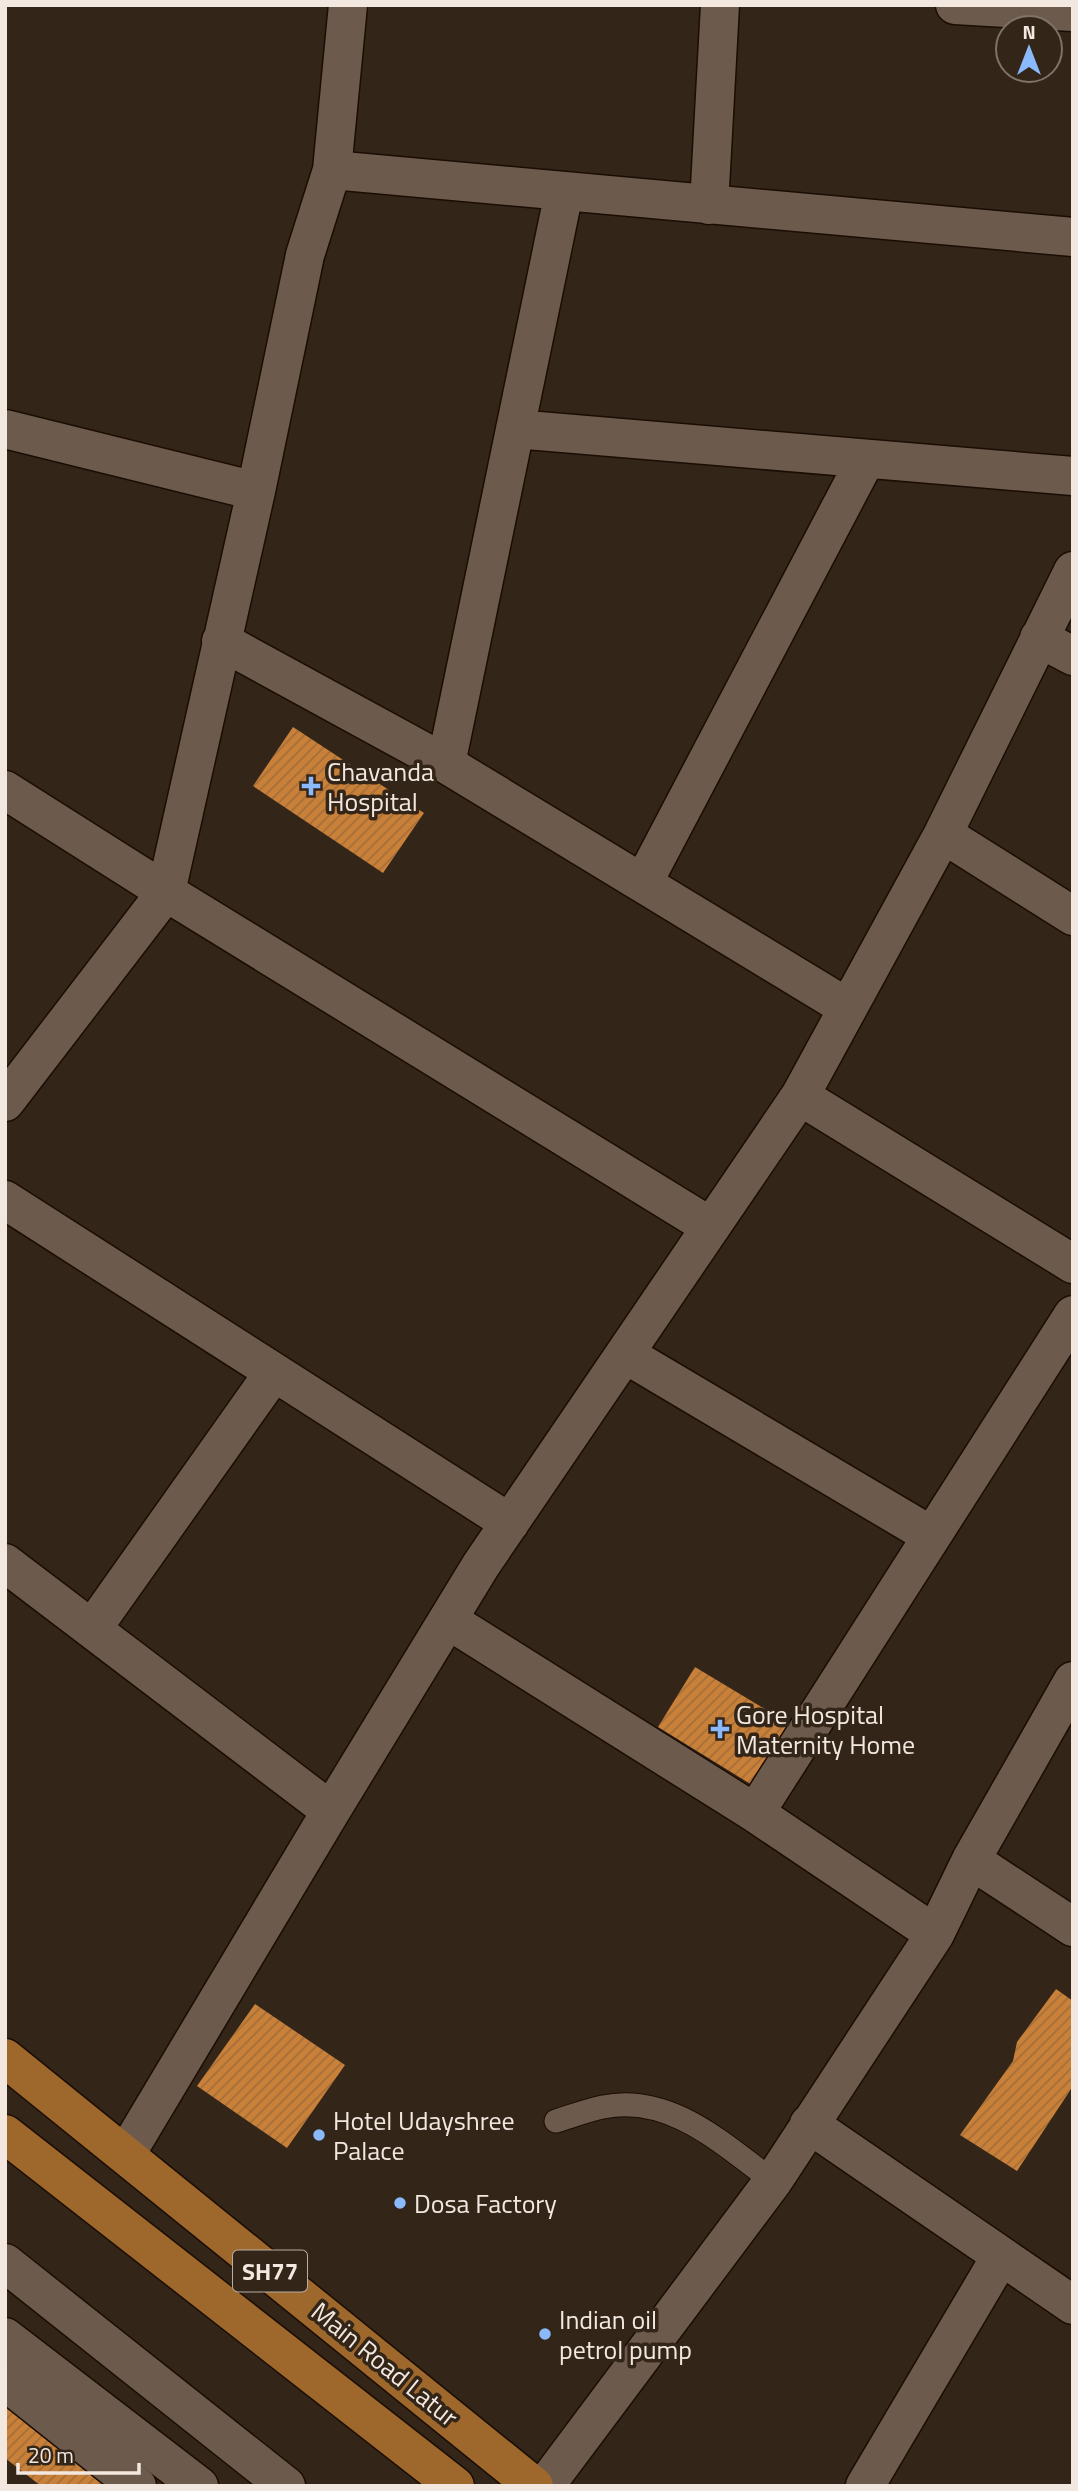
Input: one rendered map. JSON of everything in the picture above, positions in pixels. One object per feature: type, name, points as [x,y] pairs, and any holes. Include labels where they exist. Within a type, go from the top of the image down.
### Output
[{"type":"main road","name":"Main Road Latur","points":[[5,2058],[534,2486]]},
{"type":"main road","name":"Main Road Latur","points":[[5,2134],[455,2486]]},
{"type":"street","points":[[5,1101],[166,892],[256,491],[305,255],[332,170],[348,5]]},
{"type":"street","points":[[709,205],[720,5]]},
{"type":"street","points":[[955,5],[1073,12]]},
{"type":"street","points":[[332,170],[1073,237]]},
{"type":"street","points":[[446,764],[564,192]]},
{"type":"street","points":[[5,429],[256,491]]},
{"type":"street","points":[[515,429],[1073,476]]},
{"type":"street","points":[[643,883],[866,459]]},
{"type":"street","points":[[126,2154],[448,1620],[510,1523],[800,1096],[943,834],[1073,570]]},
{"type":"street","points":[[1039,639],[1073,656]]},
{"type":"street","points":[[221,641],[446,764],[848,1008]]},
{"type":"street","points":[[5,790],[710,1227]]},
{"type":"street","points":[[943,834],[1073,916]]},
{"type":"street","points":[[800,1096],[1073,1264]]},
{"type":"street","points":[[5,1200],[510,1523]]},
{"type":"street","points":[[755,1813],[1073,1315]]},
{"type":"street","points":[[625,1354],[932,1536]]},
{"type":"street","points":[[92,1629],[274,1372]]},
{"type":"street","points":[[5,1563],[331,1811]]},
{"type":"street","points":[[448,1620],[755,1813],[935,1934]]},
{"type":"street","points":[[545,2486],[773,2181],[935,1934],[971,1860],[1073,1681]]},
{"type":"street","points":[[971,1860],[1073,1927]]},
{"type":"street","points":[[809,2124],[1073,2305]]},
{"type":"street","points":[[865,2486],[1001,2256]]},
{"type":"street","points":[[5,2263],[286,2486]]},
{"type":"street","points":[[5,2337],[199,2486]]},
{"type":"street","points":[[5,2381],[137,2486]]},
{"type":"lane","points":[[556,2121],[604,2106],[630,2104],[656,2109],[701,2129],[773,2181]]},
{"type":"building","points":[[293,727],[424,813],[383,873],[253,786]]},
{"type":"building","points":[[695,1667],[795,1727],[757,1788],[658,1727]]},
{"type":"building","points":[[1056,1989],[1073,2001],[1073,2086],[1017,2171],[960,2135],[1013,2061],[1017,2042]]},
{"type":"building","points":[[255,2004],[345,2065],[287,2148],[197,2086]]},
{"type":"building","points":[[5,2399],[116,2486],[41,2486],[5,2458]]},
{"type":"place","name":"Chavanda Hospital","points":[[311,786]]},
{"type":"place","name":"Gore Hospital Maternity Home","points":[[720,1729]]},
{"type":"place","name":"Hotel Udayshree Palace","points":[[319,2135]]},
{"type":"place","name":"Dosa Factory","points":[[400,2203]]},
{"type":"place","name":"Indian oil petrol pump","points":[[545,2334]]}]
